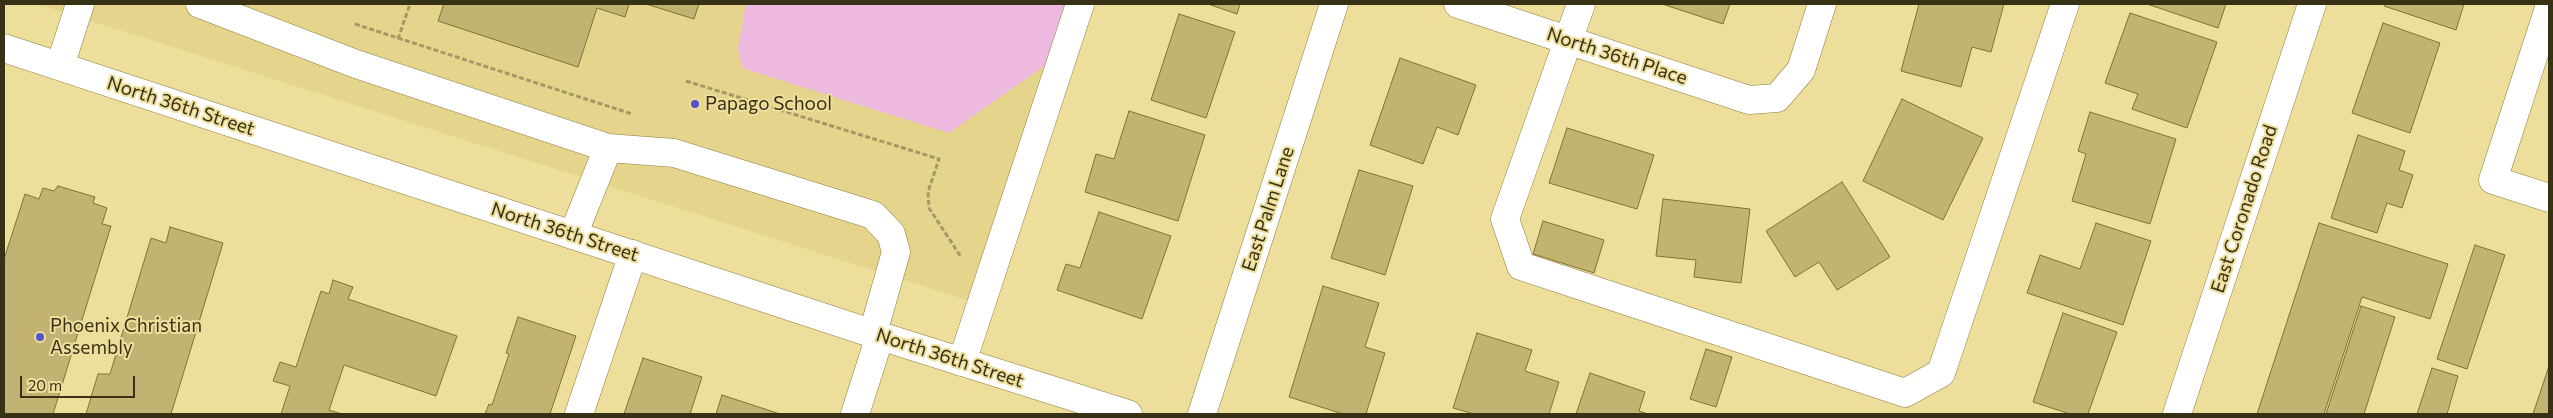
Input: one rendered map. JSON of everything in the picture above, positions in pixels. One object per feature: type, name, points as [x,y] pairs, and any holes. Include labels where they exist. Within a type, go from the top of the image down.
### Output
[{"type":"street","points":[[60,66],[80,4]]},
{"type":"street","points":[[200,4],[356,64],[608,148],[674,154],[872,215],[891,234],[896,252],[855,414]]},
{"type":"street","points":[[962,362],[1080,4]]},
{"type":"street","name":"East Palm Lane","points":[[1202,414],[1334,4]]},
{"type":"street","name":"North 36th Place","points":[[1458,4],[1748,100],[1777,98],[1801,70],[1822,4]]},
{"type":"street","points":[[1581,4],[1570,41],[1505,219],[1522,266],[1905,393],[1941,373],[2065,4]]},
{"type":"street","name":"East Coronado Road","points":[[2177,414],[2312,4]]},
{"type":"street","points":[[2549,8],[2493,180],[2549,198]]},
{"type":"street","name":"North 36th Street","points":[[4,48],[876,334],[1128,414]]},
{"type":"street","points":[[573,235],[608,148]]},
{"type":"street","points":[[579,414],[633,254]]},
{"type":"path","points":[[410,4],[398,39],[638,116]]},
{"type":"path","points":[[686,81],[939,159],[928,192],[929,208],[962,260]]},
{"type":"shaded area","name":"Papago School","points":[[38,4],[1071,4],[973,302]]},
{"type":"shaded area","points":[[746,4],[1080,4],[1064,52],[949,133],[742,68],[738,47]]},
{"type":"building","points":[[444,4],[629,4],[625,17],[597,8],[578,67],[438,21]]},
{"type":"building","points":[[646,4],[699,4],[694,19]]},
{"type":"building","points":[[1208,4],[1240,4],[1237,14]]},
{"type":"building","points":[[1662,4],[1730,4],[1723,24]]},
{"type":"building","points":[[1919,4],[2004,4],[1991,52],[1972,47],[1961,87],[1901,71]]},
{"type":"building","points":[[2147,4],[2226,4],[2218,28]]},
{"type":"building","points":[[2385,4],[2464,4],[2456,30],[2384,6]]},
{"type":"building","points":[[2130,13],[2217,42],[2187,128],[2132,109],[2138,94],[2105,83]]},
{"type":"building","points":[[1179,14],[1235,32],[1206,118],[1151,100]]},
{"type":"building","points":[[2383,23],[2440,43],[2410,133],[2352,113]]},
{"type":"building","points":[[1400,58],[1476,85],[1458,135],[1437,127],[1423,164],[1370,145]]},
{"type":"building","points":[[1902,99],[1983,138],[1943,220],[1863,181]]},
{"type":"building","points":[[1129,111],[1205,135],[1178,221],[1085,192],[1096,154],[1114,159]]},
{"type":"building","points":[[2090,112],[2176,139],[2150,224],[2072,201],[2086,154],[2078,151]]},
{"type":"building","points":[[1567,128],[1654,155],[1637,209],[1549,183]]},
{"type":"building","points":[[2358,135],[2405,151],[2399,170],[2413,175],[2402,208],[2387,203],[2377,233],[2331,218]]},
{"type":"building","points":[[1359,170],[1413,186],[1385,275],[1331,258]]},
{"type":"building","points":[[1842,182],[1890,257],[1837,290],[1819,262],[1795,277],[1766,231]]},
{"type":"building","name":"Phoenix Christian Assembly","points":[[58,186],[95,197],[93,203],[107,208],[102,224],[111,226],[53,414],[4,414],[4,259],[25,194],[39,199],[43,188],[54,191]]},
{"type":"building","points":[[1663,199],[1750,209],[1741,283],[1694,277],[1696,260],[1656,256]]},
{"type":"building","points":[[1099,212],[1171,236],[1142,319],[1057,290],[1066,264],[1080,268]]},
{"type":"building","points":[[1543,221],[1604,240],[1594,273],[1533,254]]},
{"type":"building","points":[[2096,223],[2151,241],[2123,325],[2027,293],[2040,255],[2080,269]]},
{"type":"building","points":[[2319,223],[2448,264],[2430,319],[2362,297],[2324,414],[2257,414]]},
{"type":"building","name":"Phoenix Christian Assembly","points":[[170,227],[223,243],[171,414],[86,414],[98,374],[110,374],[151,238],[166,243]]},
{"type":"building","points":[[2475,245],[2505,255],[2467,369],[2437,359]]},
{"type":"building","points":[[333,280],[353,287],[348,299],[457,336],[436,396],[344,365],[329,410],[342,414],[281,414],[290,386],[273,381],[280,362],[296,367],[321,291],[329,294]]},
{"type":"building","points":[[1323,286],[1379,303],[1365,347],[1385,353],[1366,414],[1343,414],[1289,397]]},
{"type":"building","points":[[2361,306],[2395,317],[2364,414],[2326,414]]},
{"type":"building","points":[[2063,313],[2117,332],[2088,414],[2070,414],[2033,402]]},
{"type":"building","points":[[518,317],[576,336],[550,414],[485,414],[489,404],[492,405],[509,354],[506,353]]},
{"type":"building","points":[[1477,333],[1532,350],[1525,371],[1559,382],[1549,414],[1474,414],[1453,408]]},
{"type":"building","points":[[1706,349],[1732,357],[1716,407],[1690,399]]},
{"type":"building","points":[[643,358],[702,377],[690,414],[624,414]]},
{"type":"building","points":[[2549,366],[2549,414],[2533,414]]},
{"type":"building","points":[[2432,368],[2458,376],[2447,414],[2417,414]]},
{"type":"building","points":[[1590,373],[1645,392],[1639,411],[1648,414],[1576,414]]},
{"type":"building","points":[[722,395],[780,414],[716,414]]},
{"type":"place","name":"Papago School","points":[[695,104]]},
{"type":"place","name":"Phoenix Christian Assembly","points":[[40,337]]}]
